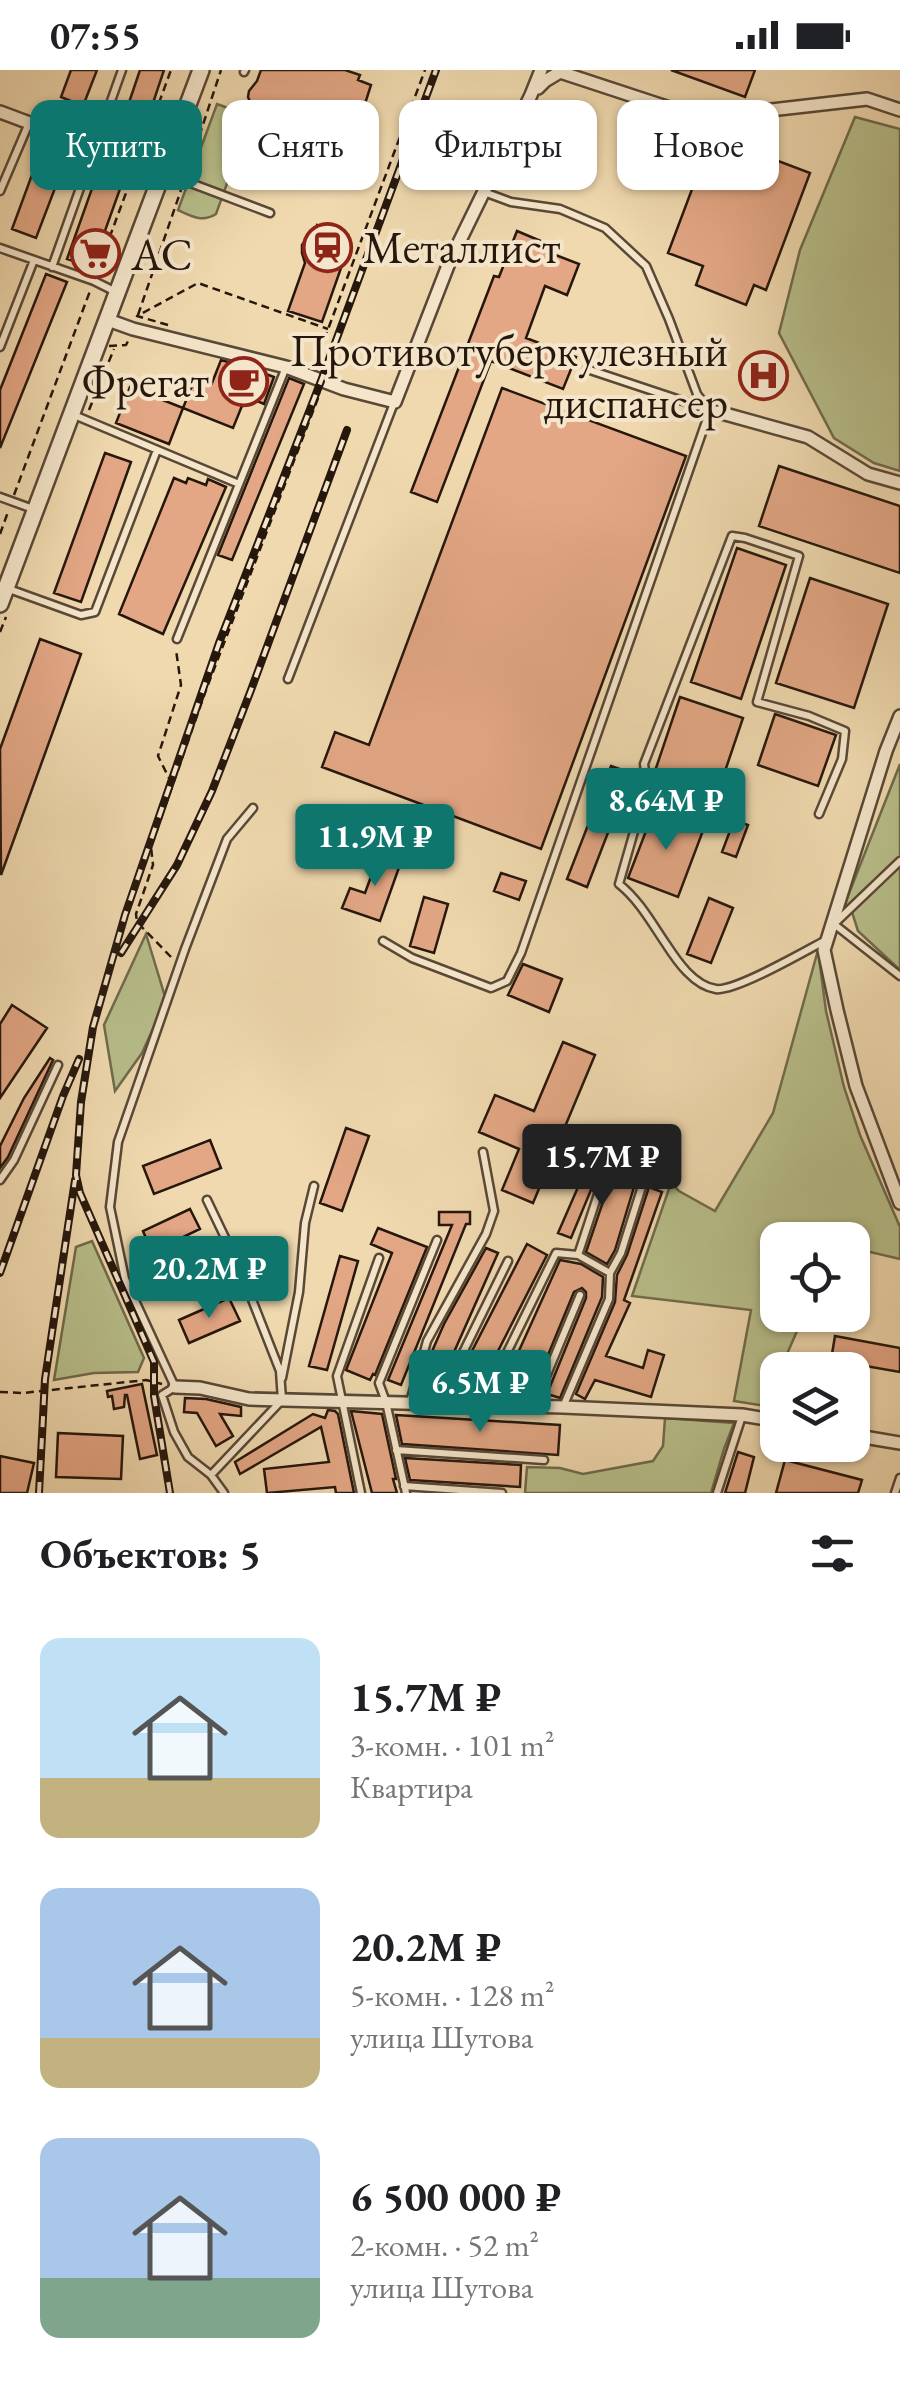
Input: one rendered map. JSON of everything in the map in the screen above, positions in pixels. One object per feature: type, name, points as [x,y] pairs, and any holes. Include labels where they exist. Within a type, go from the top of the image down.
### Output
[{"type":"street","points":[[190,100],[201,70]]},
{"type":"street","points":[[108,320],[135,322],[394,402],[450,263],[541,70]]},
{"type":"street","points":[[532,95],[560,72],[700,118],[867,99],[900,110]]},
{"type":"street","points":[[0,112],[29,123]]},
{"type":"street","points":[[0,604],[157,190]]},
{"type":"street","points":[[714,411],[808,437],[868,474],[900,483]]},
{"type":"street","points":[[900,716],[826,944],[836,1010],[856,1086],[900,1203]]},
{"type":"street","points":[[175,1387],[200,1388],[249,1399],[563,1407],[760,1418]]},
{"type":"street","points":[[870,1438],[900,1443]]},
{"type":"lane","points":[[112,100],[122,70]]},
{"type":"lane","points":[[0,191],[29,123]]},
{"type":"lane","points":[[202,188],[270,213]]},
{"type":"lane","points":[[52,268],[80,190]]},
{"type":"lane","points":[[482,192],[511,202],[560,209],[604,228],[646,266],[698,394],[714,411]]},
{"type":"lane","points":[[0,248],[118,292]]},
{"type":"lane","points":[[0,347],[34,260]]},
{"type":"lane","points":[[176,639],[286,367]]},
{"type":"lane","points":[[587,368],[714,411]]},
{"type":"lane","points":[[288,678],[394,402]]},
{"type":"lane","points":[[383,941],[412,958],[491,988],[507,980],[521,953],[714,411]]},
{"type":"lane","points":[[73,415],[239,484]]},
{"type":"lane","points":[[6,588],[82,614],[95,612],[156,450]]},
{"type":"lane","points":[[0,497],[36,510]]},
{"type":"lane","points":[[819,814],[842,760],[845,730],[757,702],[799,556],[732,536],[644,764],[647,786],[618,884],[635,896],[692,977],[713,990],[726,989],[826,944]]},
{"type":"lane","points":[[224,1493],[212,1474],[188,1458],[174,1432],[162,1396],[175,1387],[125,1279],[110,1208],[118,1142],[227,839],[252,808]]},
{"type":"lane","points":[[900,861],[834,924],[900,976]]},
{"type":"lane","points":[[0,1180],[14,1160],[58,1065]]},
{"type":"lane","points":[[409,1403],[427,1341],[486,1234],[494,1211],[483,1152]]},
{"type":"lane","points":[[578,1254],[604,1176]]},
{"type":"lane","points":[[563,1407],[608,1299],[610,1273],[621,1253],[644,1180]]},
{"type":"lane","points":[[281,1384],[314,1186]]},
{"type":"lane","points":[[207,1200],[240,1269],[280,1371],[282,1400],[212,1474]]},
{"type":"lane","points":[[436,1240],[379,1384],[405,1489],[502,1493]]},
{"type":"lane","points":[[488,1405],[494,1380],[556,1253],[578,1254],[610,1273]]},
{"type":"lane","points":[[361,1493],[337,1376],[378,1258]]},
{"type":"lane","points":[[447,1404],[448,1383],[508,1261]]},
{"type":"lane","points":[[536,1406],[580,1295]]},
{"type":"lane","points":[[717,1493],[742,1415]]},
{"type":"lane","points":[[396,1450],[544,1460]]},
{"type":"lane","points":[[895,1493],[900,1478]]},
{"type":"path","points":[[160,100],[171,70]]},
{"type":"path","points":[[202,127],[221,70]]},
{"type":"path","points":[[316,361],[425,70]]},
{"type":"path","points":[[0,534],[127,190]]},
{"type":"path","points":[[115,347],[126,346],[181,190]]},
{"type":"path","points":[[135,322],[198,283],[328,329]]},
{"type":"path","points":[[135,322],[173,326]]},
{"type":"path","points":[[180,968],[137,922],[136,914],[153,865],[151,848],[206,690],[324,382]]},
{"type":"path","points":[[172,785],[158,756],[181,685],[176,639]]},
{"type":"path","points":[[0,1392],[23,1394],[146,1380],[175,1387]]},
{"type":"green space","points":[[217,104],[222,106],[225,190],[216,214],[197,218],[178,210],[185,190],[202,190],[202,145]]},
{"type":"green space","points":[[855,117],[900,129],[900,471],[874,463],[834,438],[779,333],[800,250]]},
{"type":"green space","points":[[900,764],[900,970],[858,931],[852,912],[844,906]]},
{"type":"green space","points":[[146,934],[166,1000],[142,1053],[115,1091],[104,1025]]},
{"type":"green space","points":[[818,950],[826,1011],[844,1087],[900,1227],[900,1259],[870,1252],[870,1222],[760,1222],[760,1332],[797,1332],[788,1352],[760,1352],[760,1405],[734,1401],[751,1310],[632,1296],[671,1183],[715,1211],[773,1113]]},
{"type":"green space","points":[[92,1241],[144,1358],[138,1372],[94,1373],[54,1380],[76,1247]]},
{"type":"green space","points":[[665,1418],[734,1423],[711,1493],[525,1493],[527,1467],[560,1468],[583,1474],[653,1461],[663,1446]]},
{"type":"building","points":[[71,70],[97,70],[85,100],[61,97]]},
{"type":"building","points":[[140,70],[164,70],[154,100],[130,100]]},
{"type":"building","points":[[261,70],[345,70],[360,75],[358,80],[371,85],[366,100],[249,100],[249,91]]},
{"type":"building","points":[[671,70],[755,70],[745,97]]},
{"type":"building","points":[[779,161],[810,173],[766,290],[754,285],[746,305],[696,285],[703,266],[668,253],[692,190],[779,190]]},
{"type":"building","points":[[30,180],[30,190],[54,190],[36,238],[12,229]]},
{"type":"building","points":[[91,190],[120,190],[92,267],[67,259]]},
{"type":"building","points":[[317,225],[348,235],[343,250],[347,251],[322,322],[288,311],[305,263],[302,245]]},
{"type":"building","points":[[517,231],[543,242],[540,249],[579,264],[567,295],[545,286],[526,338],[576,357],[563,389],[491,361],[437,502],[411,492],[494,276],[499,277]]},
{"type":"building","points":[[46,274],[67,282],[0,448],[0,390]]},
{"type":"building","name":"Противотуберкулезный диспансер","points":[[756,359],[778,364],[771,393],[749,388]]},
{"type":"building","points":[[221,360],[274,377],[264,404],[246,396],[233,428],[183,408],[196,376],[212,383]]},
{"type":"building","points":[[289,378],[304,384],[232,560],[218,555]]},
{"type":"building","points":[[130,387],[183,408],[169,444],[116,423]]},
{"type":"building","points":[[502,388],[686,456],[541,849],[322,767],[335,732],[369,745]]},
{"type":"building","points":[[105,453],[131,462],[81,602],[54,593]]},
{"type":"building","points":[[779,466],[900,506],[900,573],[759,526]]},
{"type":"building","points":[[174,478],[206,485],[208,479],[226,487],[163,634],[119,614]]},
{"type":"building","points":[[737,548],[786,565],[741,699],[691,682]]},
{"type":"building","points":[[810,578],[888,604],[854,708],[776,683]]},
{"type":"building","points":[[40,639],[81,654],[1,875],[0,749]]},
{"type":"building","points":[[680,697],[743,718],[718,792],[655,771]]},
{"type":"building","points":[[775,714],[836,735],[818,786],[758,765]]},
{"type":"building","points":[[611,766],[631,773],[587,887],[567,879]]},
{"type":"building","points":[[654,810],[704,828],[678,897],[628,878]]},
{"type":"building","points":[[734,820],[748,825],[736,857],[722,852]]},
{"type":"building","points":[[380,852],[402,859],[380,921],[342,908],[350,888],[365,893]]},
{"type":"building","points":[[501,873],[526,881],[519,900],[494,891]]},
{"type":"building","points":[[424,897],[448,904],[434,953],[410,946]]},
{"type":"building","points":[[709,898],[733,908],[711,963],[687,954]]},
{"type":"building","points":[[523,964],[562,979],[549,1012],[508,995]]},
{"type":"building","points":[[12,1005],[47,1028],[0,1098],[0,1024]]},
{"type":"building","points":[[563,1042],[595,1055],[533,1203],[502,1190],[519,1149],[479,1132],[495,1095],[534,1111]]},
{"type":"building","points":[[50,1058],[53,1060],[0,1168],[0,1146]]},
{"type":"building","points":[[346,1128],[369,1136],[342,1211],[320,1203]]},
{"type":"building","points":[[210,1140],[221,1168],[154,1194],[143,1166]]},
{"type":"building","points":[[592,1155],[605,1160],[603,1166],[637,1177],[607,1264],[586,1252],[611,1178],[607,1170],[598,1173],[571,1238],[558,1233]]},
{"type":"building","points":[[649,1187],[662,1192],[624,1300],[630,1303],[606,1356],[643,1368],[648,1350],[664,1355],[651,1397],[595,1380],[585,1399],[576,1394],[615,1302],[617,1275]]},
{"type":"building","points":[[190,1209],[200,1229],[152,1252],[143,1231]]},
{"type":"building","points":[[439,1212],[470,1212],[470,1224],[466,1224],[401,1385],[388,1380],[452,1225],[439,1225]]},
{"type":"building","points":[[378,1228],[427,1247],[370,1380],[346,1370],[392,1253],[371,1244]]},
{"type":"building","points":[[527,1244],[547,1255],[477,1392],[456,1382]]},
{"type":"building","points":[[208,1247],[220,1273],[165,1296],[154,1270]]},
{"type":"building","points":[[486,1248],[498,1253],[438,1388],[423,1381],[430,1356]]},
{"type":"building","points":[[340,1256],[358,1261],[327,1370],[309,1366]]},
{"type":"building","points":[[560,1260],[581,1264],[603,1277],[602,1297],[560,1398],[547,1394],[586,1298],[582,1288],[574,1292],[528,1397],[503,1386]]},
{"type":"building","points":[[229,1298],[240,1321],[189,1343],[179,1320]]},
{"type":"building","points":[[835,1336],[900,1348],[900,1372],[870,1367],[870,1352],[832,1352]]},
{"type":"building","points":[[142,1384],[157,1455],[140,1459],[127,1395],[124,1407],[114,1409],[107,1391]]},
{"type":"building","points":[[185,1398],[241,1407],[241,1416],[220,1414],[233,1436],[216,1446],[197,1413],[184,1412]]},
{"type":"building","points":[[328,1410],[338,1414],[354,1493],[336,1493],[335,1487],[267,1493],[264,1469],[329,1462],[321,1427],[240,1474],[235,1462],[313,1414],[325,1418]]},
{"type":"building","points":[[351,1411],[382,1414],[397,1493],[372,1493]]},
{"type":"building","points":[[396,1415],[560,1425],[558,1455],[402,1444]]},
{"type":"building","points":[[58,1433],[123,1436],[121,1479],[56,1477]]},
{"type":"building","points":[[738,1452],[754,1457],[745,1493],[725,1493]]},
{"type":"building","points":[[0,1456],[34,1463],[27,1493],[0,1493]]},
{"type":"building","points":[[405,1458],[521,1465],[520,1487],[410,1480]]},
{"type":"building","points":[[784,1462],[862,1480],[858,1493],[776,1493]]},
{"type":"railway","points":[[170,1493],[154,1396],[154,1362],[80,1193],[76,1175],[81,1102],[93,1027],[125,915],[219,643],[436,70]]},
{"type":"railway","points":[[121,953],[177,865],[212,791],[347,430]]},
{"type":"railway","points":[[0,1273],[79,1059]]},
{"type":"railway","points":[[39,1493],[45,1379],[75,1180]]},
{"type":"place","name":"Металлист","points":[[328,247]]},
{"type":"place","name":"АС","points":[[96,254]]},
{"type":"place","name":"Противотуберкулезный диспансер","points":[[763,376]]},
{"type":"place","name":"Фрегат","points":[[244,381]]}]
